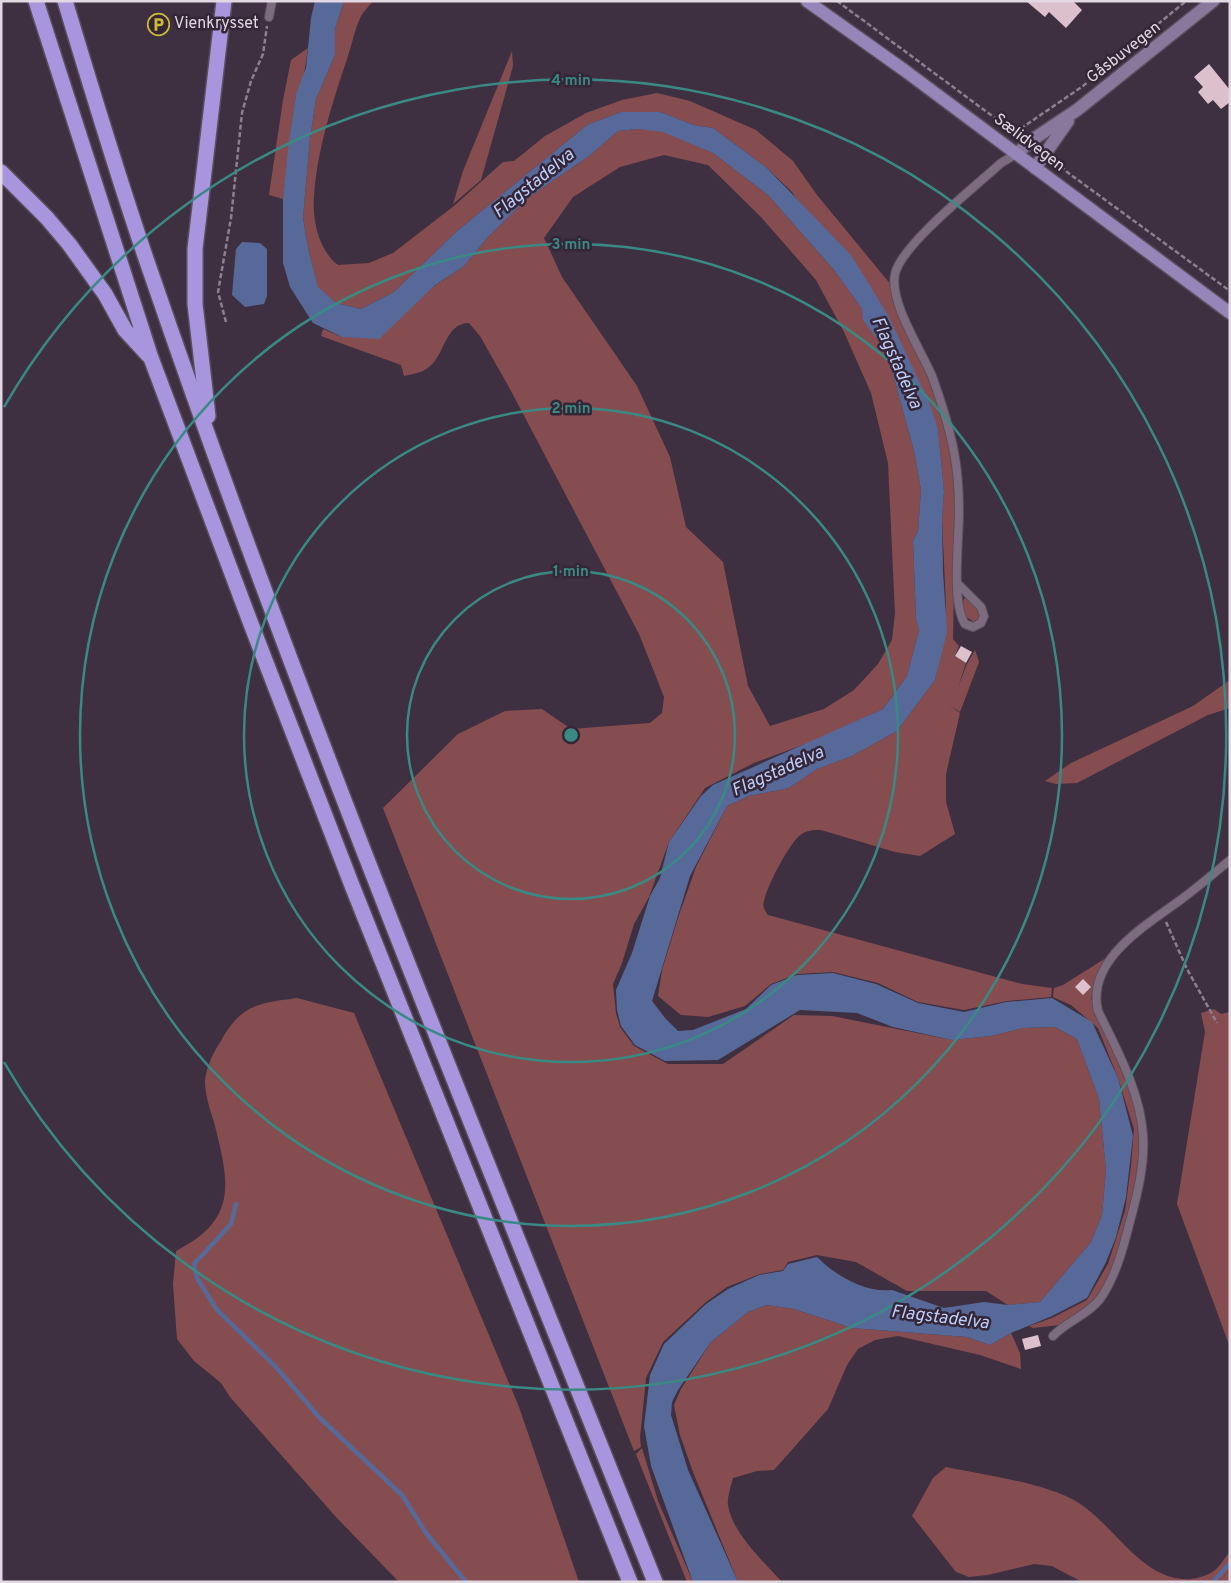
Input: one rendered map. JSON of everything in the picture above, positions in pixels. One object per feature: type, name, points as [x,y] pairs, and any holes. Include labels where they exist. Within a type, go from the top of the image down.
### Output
[{"type":"highway","points":[[36,1],[152,358],[254,633],[353,888],[630,1582]]},
{"type":"highway","points":[[65,1],[150,272],[213,452],[382,900],[655,1582]]},
{"type":"highway","points":[[213,452],[200,358],[195,304],[194,249],[224,1]]},
{"type":"highway","points":[[1,172],[47,218],[69,244],[105,294],[125,330],[152,358]]},
{"type":"main road","name":"Sælidvegen","points":[[807,1],[1230,313]]},
{"type":"main road","name":"Gåsbuvegen","points":[[1016,154],[1035,138],[1077,110],[1213,1]]},
{"type":"main road","name":"Gåsbuvegen","points":[[1035,168],[1077,110]]},
{"type":"lane","points":[[269,17],[272,1]]},
{"type":"lane","points":[[958,584],[981,607],[984,616],[981,623],[973,627],[965,624],[960,617],[958,584],[959,498],[955,453],[938,392],[897,299],[894,281],[898,264],[916,242],[1001,163],[1016,154]]},
{"type":"lane","points":[[1053,1336],[1089,1310],[1101,1298],[1120,1257],[1140,1179],[1143,1143],[1141,1118],[1129,1077],[1098,1011],[1096,994],[1101,977],[1115,954],[1140,928],[1205,882],[1230,860]]},
{"type":"path","points":[[837,1],[999,121],[1008,127],[1019,128],[1035,138]]},
{"type":"path","points":[[1019,128],[1083,86],[1186,1]]},
{"type":"path","points":[[226,322],[218,292],[231,218],[242,113],[251,81],[262,54],[269,17]]},
{"type":"path","points":[[1047,150],[1067,172],[1230,292]]},
{"type":"path","points":[[1162,912],[1187,970],[1217,1024]]},
{"type":"shaded area","points":[[347,1],[373,1],[362,14],[355,31],[331,108],[318,161],[314,215],[318,234],[326,252],[338,265],[369,263],[393,253],[454,206],[503,162],[514,161],[545,136],[586,113],[622,100],[657,93],[690,101],[756,130],[793,161],[817,195],[892,286],[920,351],[949,427],[956,484],[953,639],[959,646],[955,656],[966,663],[958,687],[975,650],[979,662],[960,712],[949,705],[960,713],[946,774],[946,802],[955,834],[920,856],[895,852],[821,830],[807,831],[794,841],[784,857],[773,876],[763,903],[768,915],[1022,984],[1052,988],[1051,997],[1007,1001],[964,1010],[918,1002],[878,983],[833,972],[797,974],[771,984],[745,1006],[708,1017],[681,1015],[658,996],[662,970],[696,867],[727,806],[749,796],[789,788],[817,769],[852,756],[897,731],[935,680],[946,606],[942,519],[944,491],[938,429],[792,192],[767,168],[713,128],[694,125],[660,112],[621,112],[587,125],[457,231],[394,292],[361,309],[336,303],[318,288],[303,218],[310,139],[316,99],[335,55],[335,29],[343,4]]},
{"type":"shaded area","points":[[308,48],[303,81],[296,94],[283,199],[269,195],[283,100],[291,60]]},
{"type":"shaded area","points":[[512,51],[513,66],[481,180],[453,204],[463,171]]},
{"type":"shaded area","points":[[638,129],[663,131],[713,153],[768,195],[834,270],[862,309],[864,320],[887,352],[914,451],[921,490],[918,531],[913,541],[916,619],[919,630],[907,676],[883,709],[816,740],[754,763],[705,788],[669,842],[649,897],[634,924],[622,963],[613,984],[616,1013],[620,1027],[634,1046],[668,1064],[723,1064],[794,1015],[832,1016],[952,1040],[991,1036],[1023,1028],[1055,1027],[1077,1039],[1099,1099],[1106,1170],[1102,1215],[1091,1242],[1040,1302],[1008,1305],[986,1291],[907,1291],[856,1262],[817,1255],[788,1262],[783,1270],[760,1274],[727,1287],[706,1302],[663,1342],[646,1378],[640,1438],[641,1447],[634,1451],[383,808],[458,734],[505,711],[542,709],[571,729],[650,723],[662,713],[664,697],[639,634],[510,389],[480,336],[469,323],[461,324],[455,328],[439,355],[429,367],[420,372],[404,376],[401,365],[321,336],[323,329],[342,337],[359,337],[464,266],[488,237],[528,198],[589,156],[618,131]],"holes":[[[664,155],[708,165],[761,217],[816,280],[844,332],[871,393],[888,463],[895,613],[892,640],[878,664],[854,690],[824,709],[770,726],[748,686],[723,562],[686,527],[670,457],[637,386],[562,277],[544,238],[573,197],[620,167]]]},
{"type":"shaded area","points":[[966,596],[981,607],[980,619],[974,622],[965,616],[963,601]]},
{"type":"shaded area","points":[[1230,680],[1230,708],[1208,715],[1077,783],[1056,784],[1045,781],[1071,763],[1193,706]]},
{"type":"shaded area","points":[[1106,958],[1109,960],[1099,976],[1091,998],[1138,1106],[1143,1165],[1113,1273],[1097,1299],[1060,1325],[1033,1328],[1029,1326],[1052,1318],[1087,1300],[1108,1264],[1125,1211],[1134,1129],[1118,1078],[1098,1028],[1071,1005],[1053,997],[1054,988],[1063,985]]},
{"type":"shaded area","points":[[297,998],[354,1013],[519,1407],[579,1582],[399,1582],[336,1517],[230,1397],[221,1383],[194,1361],[177,1339],[173,1284],[176,1251],[196,1239],[211,1226],[220,1212],[224,1197],[223,1163],[205,1086],[209,1065],[229,1027],[245,1012],[262,1004]]},
{"type":"shaded area","points":[[1214,1009],[1221,1014],[1230,1012],[1230,1347],[1177,1204],[1205,1032],[1201,1013]]},
{"type":"shaded area","points":[[767,1305],[794,1309],[852,1328],[967,1337],[990,1345],[1011,1333],[1020,1353],[1021,1369],[980,1355],[898,1336],[875,1340],[858,1349],[847,1365],[828,1409],[774,1470],[757,1471],[733,1478],[728,1505],[731,1516],[742,1536],[782,1582],[738,1582],[693,1472],[680,1435],[674,1405],[681,1389],[711,1342],[748,1312]]},
{"type":"shaded area","points":[[642,1448],[658,1501],[693,1582],[687,1582],[636,1454]]},
{"type":"shaded area","points":[[946,1467],[1024,1483],[1068,1497],[1098,1518],[1141,1560],[1156,1571],[1173,1577],[1191,1579],[1207,1575],[1217,1568],[1230,1552],[1230,1582],[1082,1582],[1052,1566],[1034,1564],[988,1575],[969,1577],[956,1572],[912,1516],[933,1478]]},
{"type":"water","name":"Flagstadelva","points":[[315,1],[347,1],[343,4],[335,29],[335,55],[316,99],[310,139],[303,218],[318,287],[336,303],[361,309],[394,292],[457,231],[587,125],[621,112],[660,112],[694,125],[713,128],[767,168],[851,255],[888,315],[929,402],[938,429],[944,491],[942,519],[943,572],[947,632],[935,680],[897,731],[852,756],[817,769],[789,788],[749,796],[727,806],[690,876],[652,1001],[678,1031],[693,1030],[746,1009],[771,985],[797,975],[833,973],[876,984],[918,1003],[964,1012],[1006,1002],[1052,998],[1092,1022],[1118,1078],[1133,1136],[1126,1197],[1116,1237],[1106,1262],[1087,1298],[1052,1316],[1011,1333],[990,1345],[967,1337],[852,1328],[794,1309],[767,1305],[748,1312],[711,1342],[678,1390],[672,1402],[671,1415],[688,1470],[738,1582],[693,1582],[651,1466],[644,1426],[650,1375],[664,1344],[706,1304],[728,1289],[759,1275],[783,1271],[788,1264],[817,1257],[842,1276],[861,1286],[871,1289],[892,1290],[944,1308],[984,1302],[1008,1305],[1040,1302],[1091,1242],[1102,1215],[1106,1170],[1099,1099],[1077,1039],[1055,1027],[1023,1028],[991,1036],[952,1040],[893,1027],[857,1013],[800,1010],[718,1060],[665,1061],[635,1045],[621,1026],[617,1010],[616,990],[632,953],[650,896],[660,878],[669,842],[701,796],[713,785],[883,709],[907,676],[919,630],[916,619],[913,541],[918,531],[921,490],[914,451],[887,352],[863,320],[862,309],[834,270],[768,195],[713,153],[663,132],[638,129],[618,131],[589,156],[528,198],[488,237],[464,266],[434,286],[379,339],[342,337],[313,323],[290,287],[283,263],[283,199],[296,94],[306,68],[311,18]]},
{"type":"water","points":[[242,242],[260,243],[267,249],[267,296],[264,304],[245,307],[232,295],[236,249]]},
{"type":"building","points":[[1026,1],[1073,1],[1082,10],[1066,28],[1049,12],[1045,17]]},
{"type":"building","points":[[1209,64],[1230,90],[1230,102],[1221,109],[1213,100],[1208,104],[1198,92],[1203,87],[1194,77]]},
{"type":"building","points":[[961,646],[972,652],[966,663],[955,656]]},
{"type":"building","points":[[1083,979],[1091,987],[1083,995],[1075,987]]},
{"type":"building","points":[[1038,1335],[1041,1346],[1025,1350],[1022,1339]]},
{"type":"waterway","points":[[236,1204],[231,1224],[194,1264],[197,1278],[217,1310],[275,1366],[320,1418],[402,1495],[426,1533],[466,1582]]},
{"type":"waterway","points":[[1213,1582],[1230,1563]]},
{"type":"place","name":"Vienkrysset","points":[[158,24]]}]
